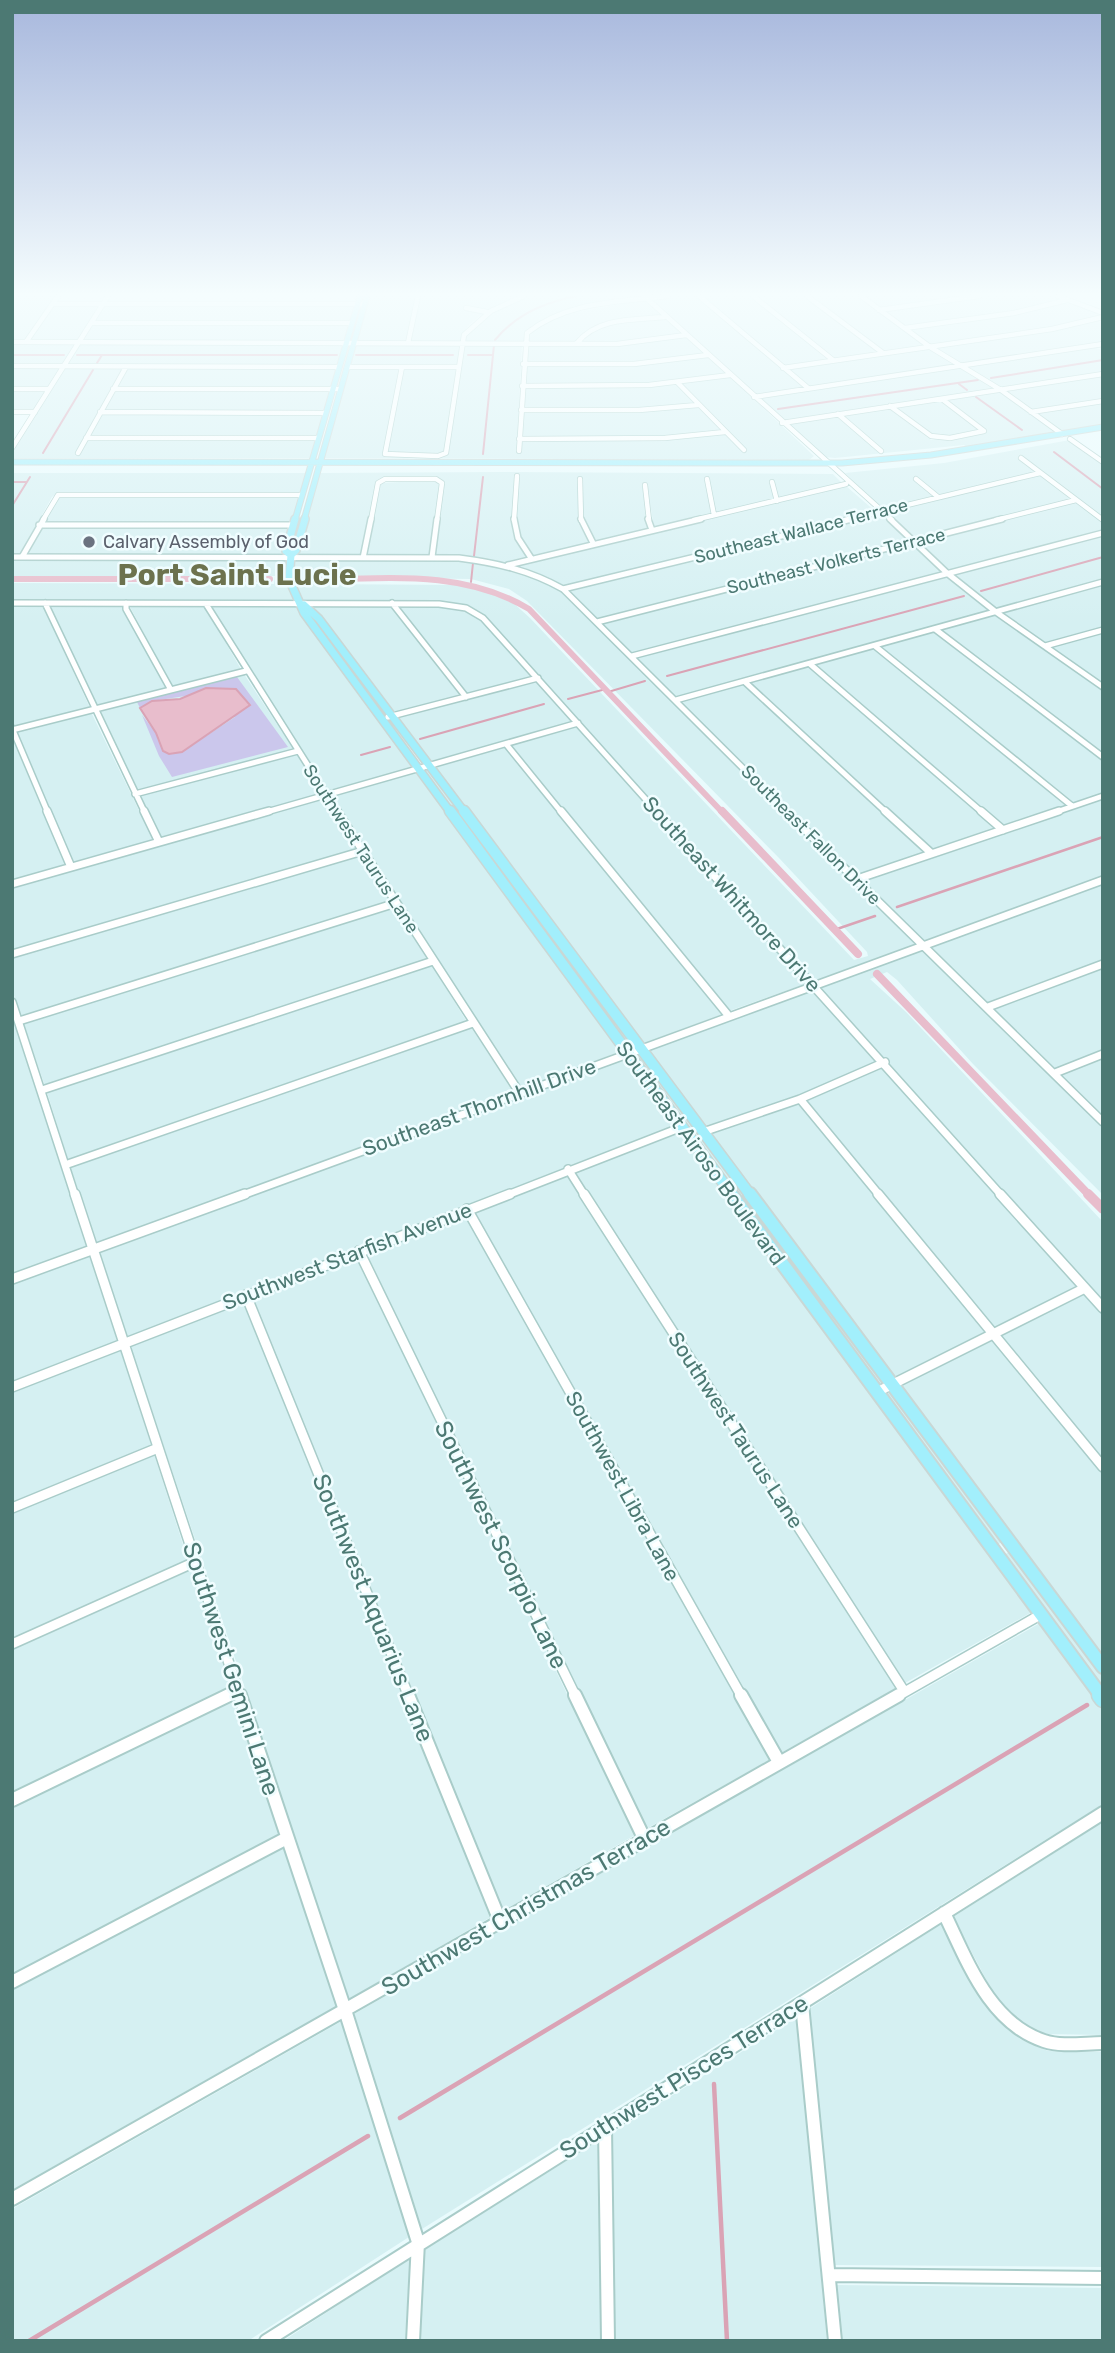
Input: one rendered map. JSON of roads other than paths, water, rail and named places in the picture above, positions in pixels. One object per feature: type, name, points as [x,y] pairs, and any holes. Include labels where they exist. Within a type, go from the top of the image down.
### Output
[{"type":"main road","name":"Southeast Airoso Boulevard","points":[[290,556],[286,551],[328,406]]},
{"type":"main road","name":"Southeast Airoso Boulevard","points":[[337,406],[296,551],[290,556],[288,573],[303,604],[320,620],[393,716],[1103,1667]]},
{"type":"main road","points":[[830,466],[907,458],[1103,427]]},
{"type":"main road","points":[[12,462],[830,466],[918,463],[1103,434]]},
{"type":"main road","points":[[12,468],[310,465]]},
{"type":"main road","name":"Southeast Airoso Boulevard","points":[[303,604],[304,613],[416,769],[1103,1699]]},
{"type":"main road","points":[[995,1553],[1011,1544]]},
{"type":"street","points":[[12,449],[39,406]]},
{"type":"street","points":[[78,453],[104,406]]},
{"type":"street","points":[[395,406],[385,454],[438,456],[446,453],[453,406]]},
{"type":"street","points":[[519,451],[521,406]]},
{"type":"street","points":[[521,410],[639,410],[688,406]]},
{"type":"street","points":[[699,406],[744,450]]},
{"type":"street","points":[[763,406],[947,573],[996,612],[1103,687]]},
{"type":"street","points":[[782,423],[898,406]]},
{"type":"street","points":[[890,407],[928,438],[984,431],[951,406]]},
{"type":"street","points":[[1023,406],[1062,434]]},
{"type":"street","points":[[1031,412],[1072,406]]},
{"type":"street","points":[[12,412],[35,412]]},
{"type":"street","points":[[100,412],[326,413]]},
{"type":"street","points":[[838,414],[881,451]]},
{"type":"street","points":[[520,439],[665,438],[725,432]]},
{"type":"street","points":[[12,438],[19,438]]},
{"type":"street","points":[[86,438],[318,438]]},
{"type":"street","points":[[1070,439],[1103,462]]},
{"type":"street","points":[[1021,458],[1103,520]]},
{"type":"street","points":[[830,466],[846,484],[880,512]]},
{"type":"street","name":"Southeast Wallace Terrace","points":[[563,589],[1040,473]]},
{"type":"street","points":[[517,476],[514,529],[518,541],[531,558]]},
{"type":"street","points":[[916,478],[938,497]]},
{"type":"street","points":[[580,479],[581,523],[593,543]]},
{"type":"street","points":[[707,479],[714,515]]},
{"type":"street","points":[[363,558],[381,480],[441,481],[432,557]]},
{"type":"street","points":[[772,482],[777,500]]},
{"type":"street","points":[[508,565],[846,484]]},
{"type":"street","points":[[645,485],[649,525],[652,530]]},
{"type":"street","points":[[22,557],[58,495],[302,495]]},
{"type":"street","name":"Southeast Volkerts Terrace","points":[[597,622],[1076,500]]},
{"type":"street","points":[[39,525],[293,525]]},
{"type":"street","points":[[632,656],[1103,533]]},
{"type":"street","name":"Southeast Fallon Drive","points":[[12,557],[432,557],[478,559],[508,565],[539,576],[563,589],[921,946],[988,1007],[1103,1122]]},
{"type":"street","points":[[676,700],[1103,582]]},
{"type":"street","name":"Southeast Whitmore Drive","points":[[12,603],[392,603],[439,604],[475,612],[538,678],[885,1062],[1103,1308]]},
{"type":"street","points":[[45,603],[93,709],[159,842]]},
{"type":"street","points":[[126,603],[171,690]]},
{"type":"street","points":[[392,603],[466,697]]},
{"type":"street","name":"Southwest Taurus Lane","points":[[206,604],[246,671],[519,1092]]},
{"type":"street","points":[[935,629],[1103,757]]},
{"type":"street","points":[[1045,646],[1103,630]]},
{"type":"street","points":[[874,646],[1072,806]]},
{"type":"street","points":[[810,664],[1003,830]]},
{"type":"street","points":[[71,867],[12,730],[246,671]]},
{"type":"street","points":[[382,719],[538,678]]},
{"type":"street","points":[[745,682],[931,853]]},
{"type":"street","points":[[12,884],[578,723]]},
{"type":"street","points":[[506,744],[728,1015]]},
{"type":"street","points":[[135,794],[298,751]]},
{"type":"street","points":[[857,880],[1103,796]]},
{"type":"street","points":[[12,954],[363,851]]},
{"type":"street","name":"Southeast Thornhill Drive","points":[[12,1279],[1103,880]]},
{"type":"street","points":[[19,1021],[396,904]]},
{"type":"street","points":[[42,1090],[433,961]]},
{"type":"street","points":[[988,1007],[1103,964]]},
{"type":"street","name":"Southwest Gemini Lane","points":[[12,1002],[345,2010],[418,2242],[412,2341]]},
{"type":"street","points":[[65,1164],[473,1023]]},
{"type":"street","points":[[1055,1073],[1103,1054]]},
{"type":"street","points":[[703,1132],[800,1099],[885,1062]]},
{"type":"street","points":[[800,1099],[1103,1466]]},
{"type":"street","name":"Southwest Starfish Avenue","points":[[12,1387],[682,1127]]},
{"type":"street","name":"Southwest Taurus Lane","points":[[568,1169],[904,1691]]},
{"type":"street","name":"Southwest Libra Lane","points":[[467,1209],[779,1762]]},
{"type":"street","name":"Southwest Scorpio Lane","points":[[359,1251],[643,1838]]},
{"type":"street","points":[[877,1392],[1085,1288]]},
{"type":"street","name":"Southwest Aquarius Lane","points":[[246,1295],[500,1921]]},
{"type":"street","points":[[12,1508],[158,1448]]},
{"type":"street","points":[[12,1644],[195,1562]]},
{"type":"street","name":"Southwest Christmas Terrace","points":[[12,2199],[643,1838],[1040,1615]]},
{"type":"street","points":[[12,1800],[238,1691]]},
{"type":"street","name":"Southwest Pisces Terrace","points":[[265,2341],[418,2242],[802,2004],[1103,1813]]},
{"type":"street","points":[[12,1982],[287,1838]]},
{"type":"street","points":[[944,1913],[992,2004],[1023,2033],[1046,2042],[1103,2043]]},
{"type":"street","points":[[802,2004],[835,2341]]},
{"type":"street","points":[[605,2127],[608,2341]]},
{"type":"street","points":[[829,2275],[1103,2278]]},
{"type":"waterway","points":[[43,453],[71,406]]},
{"type":"waterway","points":[[483,454],[488,406]]},
{"type":"waterway","points":[[778,409],[800,406]]},
{"type":"waterway","points":[[988,406],[1022,430]]},
{"type":"waterway","points":[[1054,452],[1103,489]]},
{"type":"waterway","points":[[12,506],[30,477]]},
{"type":"waterway","points":[[474,556],[483,477]]},
{"type":"waterway","points":[[12,482],[26,482]]},
{"type":"waterway","points":[[981,591],[1103,557]]},
{"type":"waterway","points":[[471,582],[473,563]]},
{"type":"waterway","points":[[305,580],[391,578],[448,582],[476,587],[529,609],[723,813]]},
{"type":"waterway","points":[[12,579],[270,579]]},
{"type":"waterway","points":[[667,676],[964,596]]},
{"type":"waterway","points":[[608,692],[645,681]]},
{"type":"waterway","points":[[568,699],[606,689]]},
{"type":"waterway","points":[[420,739],[544,704]]},
{"type":"waterway","points":[[361,755],[390,747]]},
{"type":"waterway","points":[[722,811],[858,954]]},
{"type":"waterway","points":[[897,907],[1103,837]]},
{"type":"waterway","points":[[837,929],[875,916]]},
{"type":"waterway","points":[[877,974],[1090,1196]]},
{"type":"waterway","points":[[1090,1196],[1103,1209]]},
{"type":"waterway","points":[[400,2118],[1087,1705]]},
{"type":"waterway","points":[[714,2084],[727,2341]]},
{"type":"waterway","points":[[29,2341],[368,2136]]},
{"type":"place","name":"Calvary Assembly of God","points":[[89,542]]},
{"type":"district","name":"Port Saint Lucie","points":[[237,575]]}]
